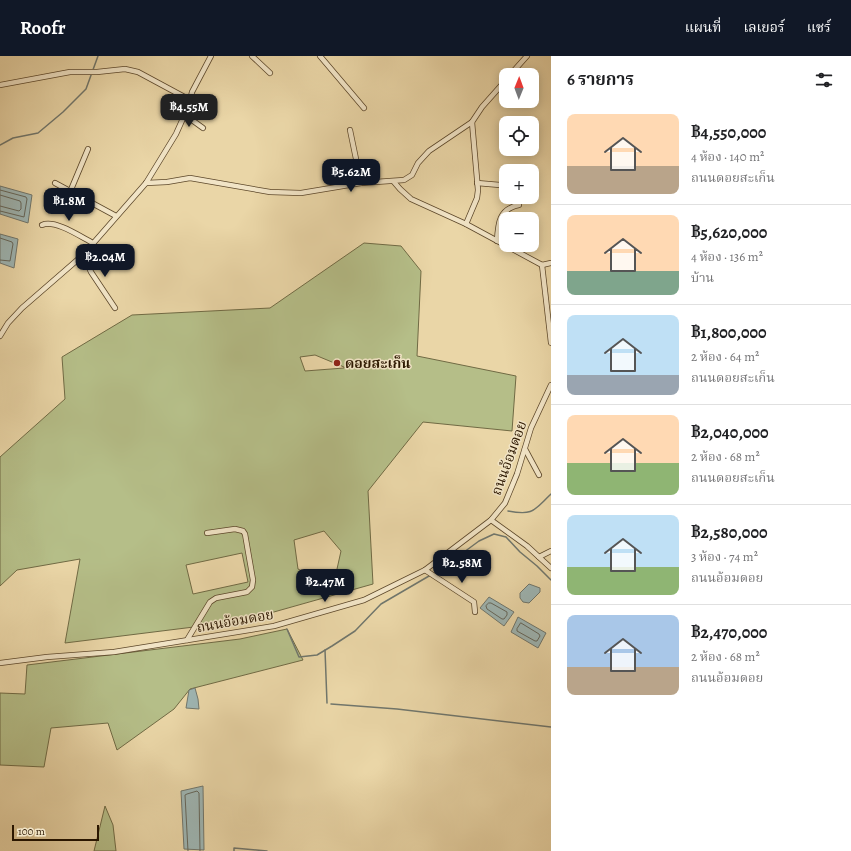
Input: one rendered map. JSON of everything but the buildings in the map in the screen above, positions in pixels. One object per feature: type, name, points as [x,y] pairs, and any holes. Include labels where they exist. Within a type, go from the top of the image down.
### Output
[{"type":"street","points":[[0,336],[8,323],[22,308],[83,256],[146,183],[167,151],[185,115],[195,85],[211,56]]},
{"type":"street","points":[[252,56],[270,73]]},
{"type":"street","points":[[320,56],[364,108]]},
{"type":"street","points":[[516,68],[527,56]]},
{"type":"street","points":[[0,85],[25,79],[70,72],[97,72],[125,69],[138,72],[190,100]]},
{"type":"street","points":[[146,183],[166,182],[190,178],[270,192],[301,193],[361,182],[394,182],[404,180],[412,175],[418,163],[429,151],[472,122],[482,107],[499,88]]},
{"type":"street","points":[[185,115],[203,128]]},
{"type":"street","points":[[466,224],[477,198],[478,183],[472,122]]},
{"type":"street","points":[[350,130],[361,182]]},
{"type":"street","points":[[70,192],[88,149]]},
{"type":"street","points":[[394,182],[411,199],[466,224],[542,265],[551,263]]},
{"type":"street","points":[[55,183],[116,216]]},
{"type":"street","points":[[478,183],[499,185]]},
{"type":"street","points":[[497,241],[502,215],[514,206],[520,205]]},
{"type":"street","points":[[42,225],[48,223],[58,225],[93,244]]},
{"type":"street","points":[[83,256],[91,272],[115,308]]},
{"type":"street","points":[[542,265],[551,343]]},
{"type":"street","name":"ถนนอ้อมดอย","points":[[0,663],[47,657],[114,652],[274,626],[364,600],[425,570],[491,520],[505,503],[517,474],[531,428],[551,385]]},
{"type":"street","points":[[525,449],[539,475]]},
{"type":"street","points":[[491,520],[527,546],[551,568]]},
{"type":"street","points":[[187,640],[210,602],[216,598],[247,592],[252,587],[253,580],[245,534],[243,531],[235,529],[207,533]]},
{"type":"street","points":[[539,557],[551,551]]},
{"type":"street","points":[[425,570],[474,602],[475,612]]},
{"type":"green space","points":[[364,243],[401,246],[421,271],[417,356],[516,376],[512,431],[423,422],[368,491],[373,584],[242,621],[65,643],[80,559],[17,570],[0,586],[0,457],[65,399],[62,357],[132,315],[270,308]],"holes":[[[315,355],[344,367],[344,368],[305,371],[300,357]],[[324,531],[341,551],[333,587],[298,569],[294,540]],[[242,553],[248,582],[193,594],[186,565]]]},
{"type":"green space","points":[[287,629],[303,660],[190,689],[174,709],[117,750],[108,723],[51,728],[44,767],[0,765],[0,693],[25,694],[27,665],[240,639]]},
{"type":"green space","points":[[105,806],[113,825],[116,851],[94,851]]},
{"type":"water","points":[[0,186],[32,195],[28,223],[0,214]]},
{"type":"water","points":[[0,234],[18,239],[14,268],[0,263]]},
{"type":"water","points":[[529,584],[540,588],[540,592],[529,603],[523,602],[520,598],[520,593]]},
{"type":"water","points":[[489,597],[514,612],[504,626],[480,608]]},
{"type":"water","points":[[518,617],[546,633],[538,648],[511,632]]},
{"type":"water","points":[[195,688],[199,709],[186,708],[189,690]]},
{"type":"water","points":[[203,786],[204,850],[184,849],[181,791]]},
{"type":"waterway","points":[[0,145],[13,138],[38,133],[63,112],[86,89],[98,56]]},
{"type":"waterway","points":[[508,511],[523,513],[529,512],[537,508],[551,494]]},
{"type":"waterway","points":[[287,629],[299,657],[317,655],[355,631],[381,604],[441,569],[479,541],[494,534],[506,537],[551,580]]},
{"type":"waterway","points":[[325,650],[327,703]]},
{"type":"waterway","points":[[331,704],[397,709],[551,727]]},
{"type":"waterway","points":[[234,851],[234,848],[267,851]]},
{"type":"place","name":"ดอยสะเก็น","points":[[337,363]]}]
